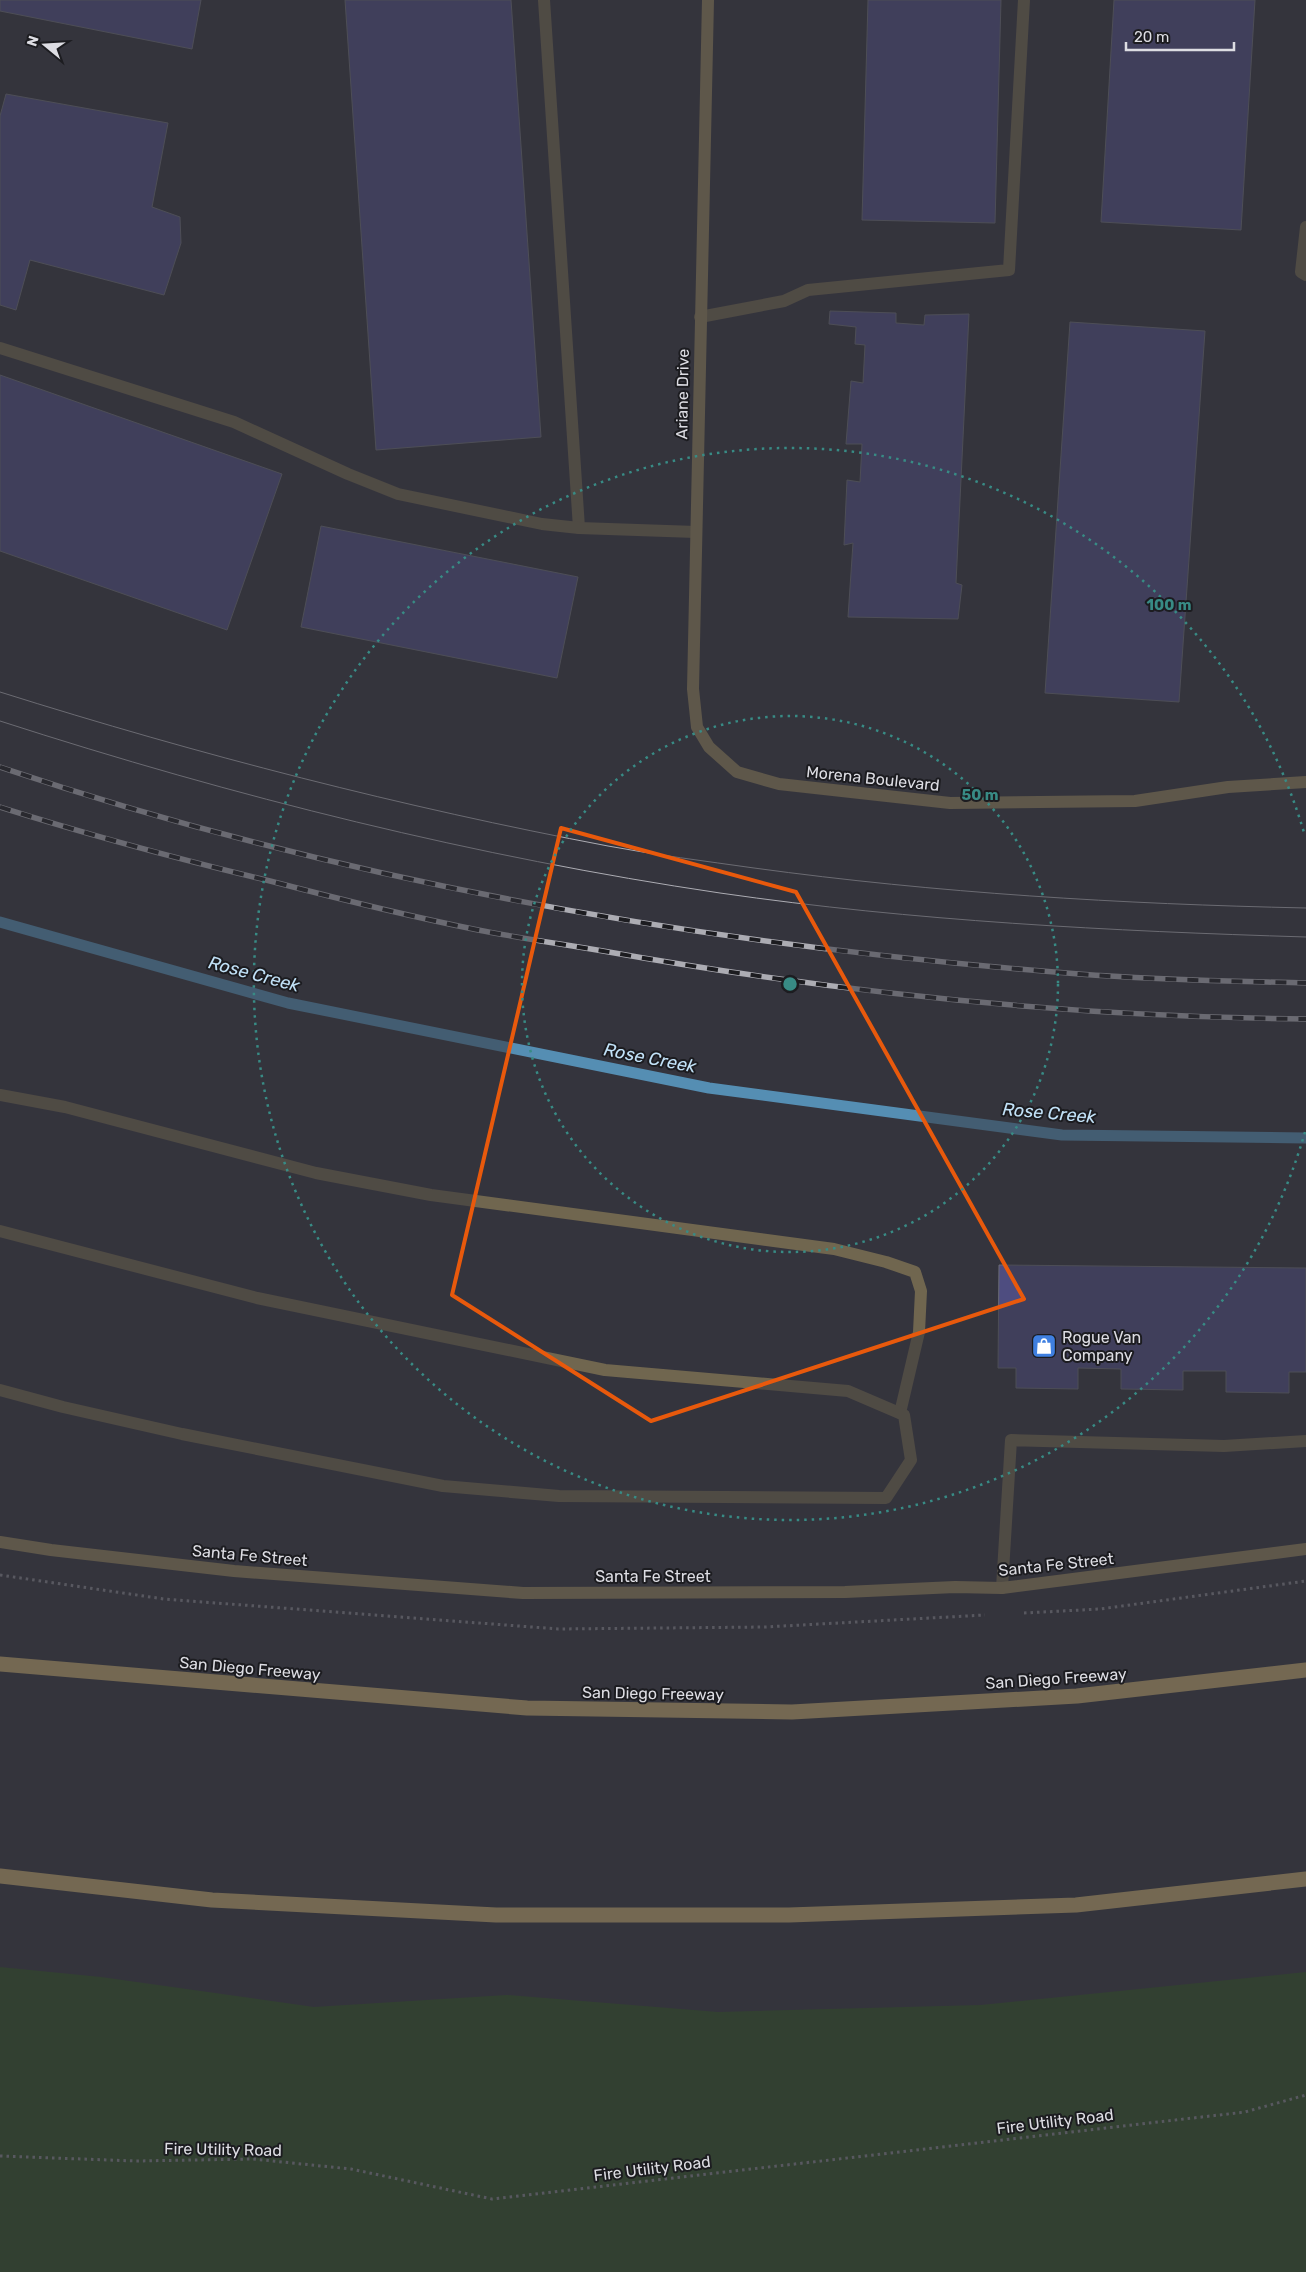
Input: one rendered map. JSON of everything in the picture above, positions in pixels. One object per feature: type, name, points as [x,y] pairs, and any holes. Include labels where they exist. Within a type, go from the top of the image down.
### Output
[{"type":"highway","name":"San Diego Freeway","points":[[0,1664],[527,1708],[792,1712],[1076,1696],[1306,1670]]},
{"type":"highway","points":[[0,1876],[212,1900],[496,1915],[789,1915],[1076,1904],[1306,1879]]},
{"type":"street","name":"Ariane Drive","points":[[708,0],[693,689],[697,727],[709,747],[737,772]]},
{"type":"street","name":"Morena Boulevard","points":[[737,772],[778,784],[950,803],[1135,801],[1228,787],[1306,782]]},
{"type":"street","name":"Santa Fe Street","points":[[0,1542],[51,1550],[234,1570],[523,1593],[845,1592],[955,1587],[1002,1588],[1306,1549]]},
{"type":"lane","points":[[544,0],[579,528]]},
{"type":"lane","points":[[700,317],[784,301],[808,290],[1008,270],[1024,0]]},
{"type":"lane","points":[[1306,227],[1301,272],[1306,275]]},
{"type":"lane","points":[[0,348],[234,422],[348,474],[398,494],[542,524],[579,528],[696,532]]},
{"type":"lane","points":[[0,1095],[65,1107],[316,1174],[431,1195],[834,1249],[886,1262],[915,1272],[921,1291],[919,1332],[900,1413]]},
{"type":"lane","points":[[0,1231],[257,1298],[605,1370],[848,1391],[904,1415],[911,1460],[886,1498],[558,1496],[443,1486],[374,1473],[81,1412],[0,1390]]},
{"type":"lane","points":[[1002,1588],[1011,1440],[1224,1446],[1306,1441]]},
{"type":"path","name":"Fire Utility Road","points":[[0,2156],[136,2162],[253,2159],[351,2169],[492,2198],[1245,2112],[1306,2095]]},
{"type":"highlighted area","points":[[561,828],[796,892],[1024,1299],[651,1421],[452,1295]]},
{"type":"green space","points":[[0,1967],[101,1977],[314,2007],[507,1995],[718,2012],[981,2005],[1306,1972],[1306,2272],[0,2272]]},
{"type":"building","points":[[0,0],[201,0],[192,49],[0,11]]},
{"type":"building","points":[[345,0],[511,0],[541,437],[376,450]]},
{"type":"building","points":[[868,0],[1001,0],[995,223],[862,220]]},
{"type":"building","points":[[1114,0],[1255,0],[1241,230],[1101,222]]},
{"type":"building","points":[[6,94],[168,123],[152,207],[180,217],[181,243],[164,295],[30,260],[16,310],[0,305],[0,116]]},
{"type":"building","points":[[830,311],[896,313],[896,323],[924,325],[925,315],[969,314],[956,583],[962,585],[958,619],[848,617],[853,543],[844,545],[847,480],[860,482],[862,444],[846,444],[851,381],[863,383],[865,345],[855,344],[856,327],[829,324]]},
{"type":"building","points":[[1070,322],[1205,331],[1179,702],[1045,693]]},
{"type":"building","points":[[0,375],[282,474],[227,630],[0,551]]},
{"type":"building","points":[[321,526],[578,577],[557,678],[301,627]]},
{"type":"building","points":[[999,1265],[1306,1268],[1306,1372],[1289,1372],[1289,1393],[1226,1392],[1226,1371],[1183,1371],[1183,1390],[1121,1389],[1121,1369],[1078,1368],[1078,1389],[1016,1388],[1016,1368],[998,1368]]},
{"type":"waterway","name":"Rose Creek","points":[[0,922],[288,1003],[709,1088],[1062,1135],[1306,1138]]},
{"type":"tram line","points":[[0,692],[150,737],[378,797],[531,831],[644,852],[823,877],[960,891],[1167,904],[1306,908]]},
{"type":"tram line","points":[[0,721],[177,775],[357,822],[538,862],[629,878],[793,903],[939,918],[1159,932],[1306,937]]},
{"type":"railway","points":[[0,767],[131,808],[264,845],[398,877],[533,904],[669,927],[805,946],[942,962],[1079,974],[1164,979],[1306,983]]},
{"type":"railway","points":[[0,807],[168,855],[452,925],[690,966],[777,979],[953,1000],[1130,1013],[1306,1019]]},
{"type":"place","name":"Rogue Van Company","points":[[1044,1346]]}]
